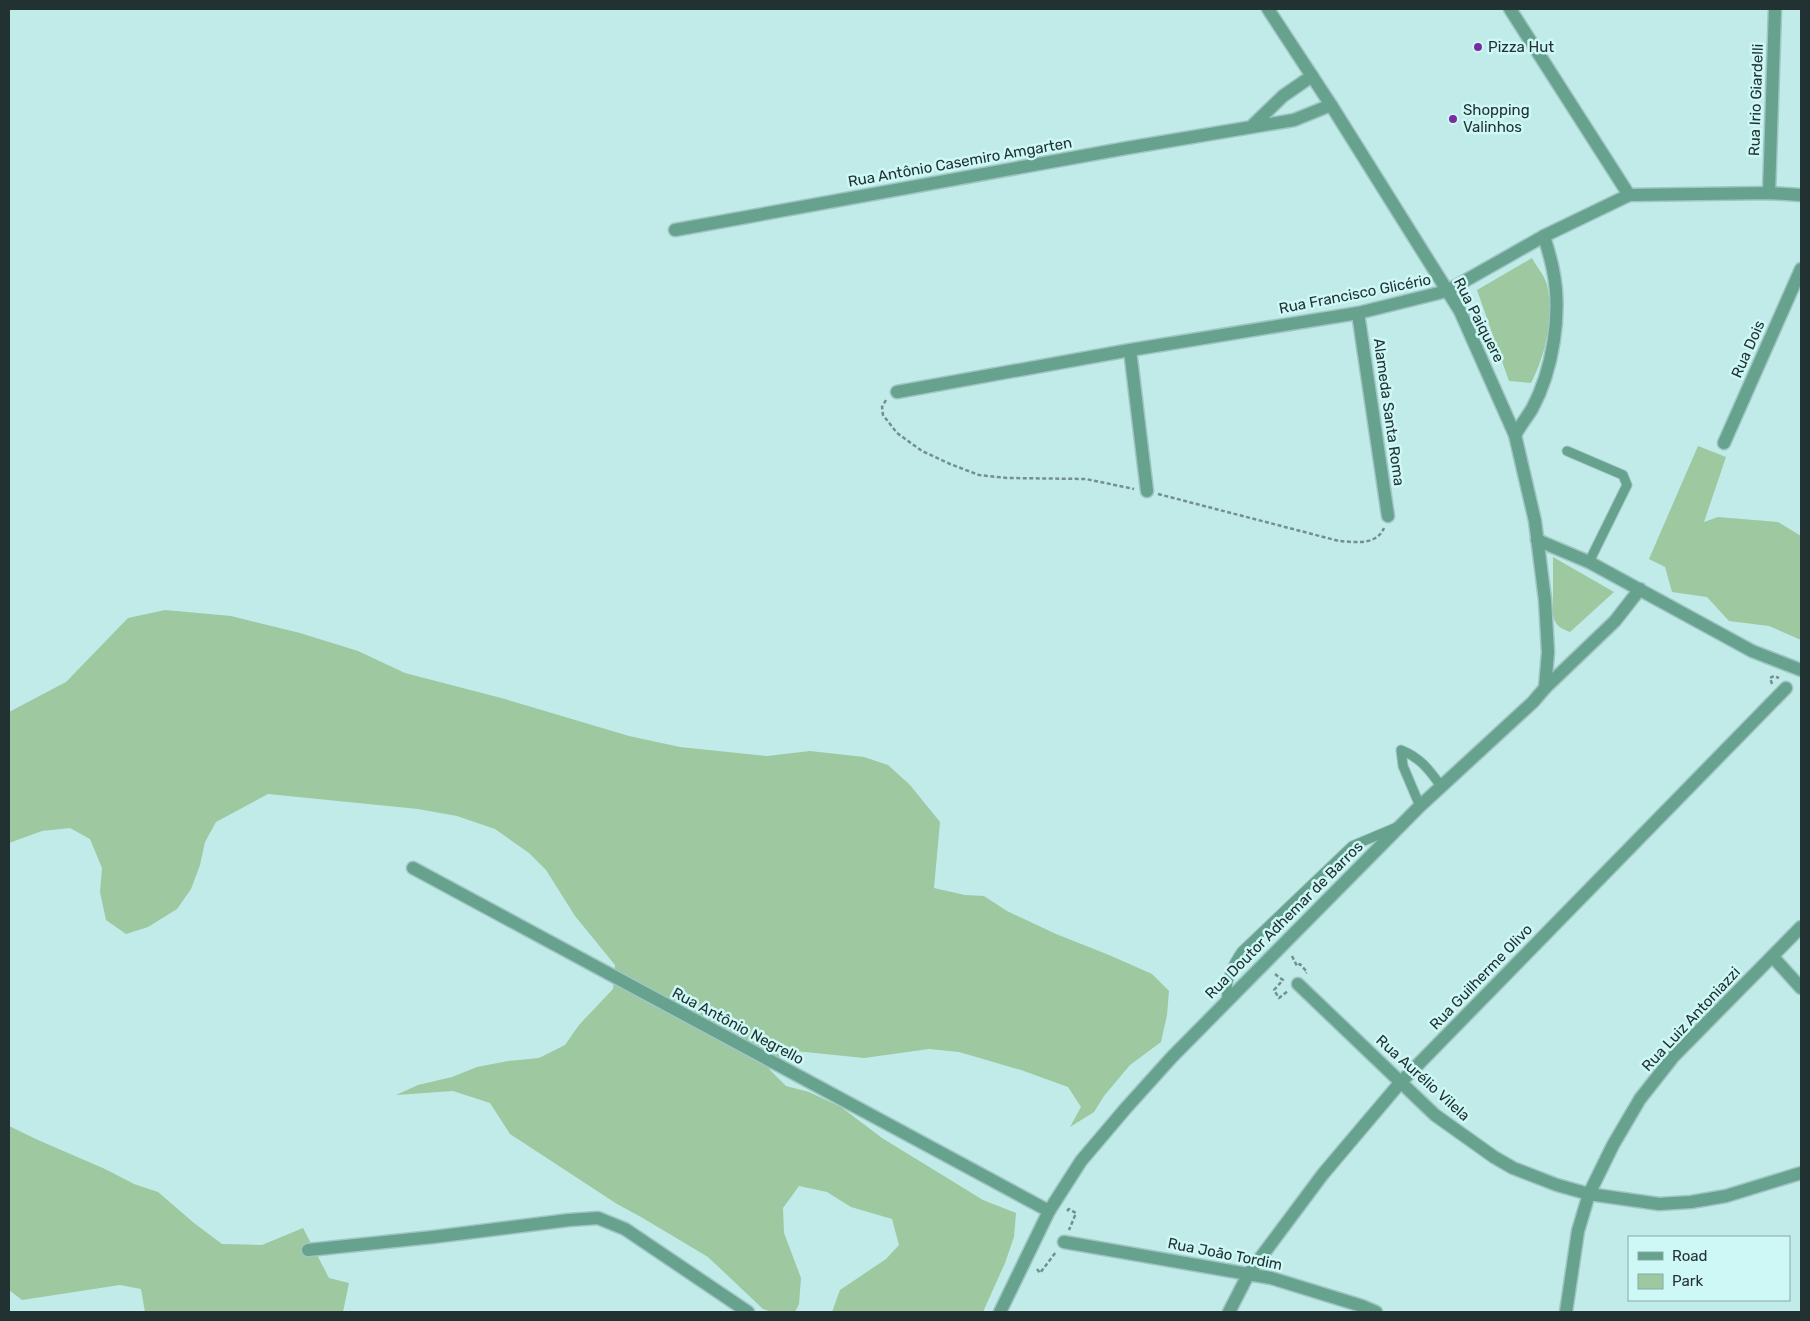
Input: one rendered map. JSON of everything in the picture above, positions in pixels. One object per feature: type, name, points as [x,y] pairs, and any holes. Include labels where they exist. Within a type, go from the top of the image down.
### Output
[{"type":"street","name":"Rua Paiquere","points":[[1268,9],[1331,105],[1460,311],[1515,434],[1532,505],[1545,600],[1548,645],[1545,688]]},
{"type":"street","points":[[1510,9],[1629,195]]},
{"type":"street","name":"Rua Irio Giardelli","points":[[1769,193],[1775,9]]},
{"type":"street","points":[[1252,126],[1283,96],[1312,76]]},
{"type":"street","name":"Rua Antônio Casemiro Amgarten","points":[[675,230],[1294,120],[1331,105]]},
{"type":"street","name":"Rua Francisco Glicério","points":[[897,392],[1130,350],[1358,312],[1447,291],[1544,236],[1629,195],[1769,193],[1801,195]]},
{"type":"street","points":[[1515,434],[1536,398],[1550,360],[1555,339],[1556,300],[1554,271],[1544,236]]},
{"type":"street","name":"Rua Dois","points":[[1724,443],[1801,269]]},
{"type":"street","name":"Alameda Santa Roma","points":[[1358,312],[1388,516]]},
{"type":"street","points":[[1130,350],[1147,491]]},
{"type":"street","points":[[1537,540],[1589,562],[1752,651],[1801,670]]},
{"type":"street","name":"Rua Doutor Adhemar de Barros","points":[[1000,1312],[1051,1208],[1081,1160],[1172,1057],[1420,806],[1533,702],[1545,688],[1615,621],[1640,589]]},
{"type":"street","name":"Rua Guilherme Olivo","points":[[1229,1312],[1249,1273],[1322,1174],[1400,1082],[1786,688]]},
{"type":"street","name":"Rua Antônio Negrello","points":[[413,868],[1051,1208]]},
{"type":"street","name":"Rua Luiz Antoniazzi","points":[[1566,1312],[1570,1272],[1578,1230],[1589,1194],[1613,1145],[1640,1099],[1673,1058],[1801,927]]},
{"type":"street","points":[[1773,957],[1801,988]]},
{"type":"street","name":"Rua Aurélio Vilela","points":[[1298,984],[1435,1115],[1494,1157],[1513,1168],[1557,1185],[1589,1194],[1659,1204],[1692,1202],[1726,1196],[1801,1173]]},
{"type":"street","points":[[308,1250],[598,1218],[625,1229],[748,1312]]},
{"type":"street","name":"Rua João Tordim","points":[[1064,1242],[1249,1273],[1271,1278],[1376,1312]]},
{"type":"lane","points":[[1567,451],[1623,475],[1627,485],[1589,562]]},
{"type":"lane","points":[[1420,806],[1403,766],[1401,750],[1414,755],[1423,762],[1441,786]]},
{"type":"lane","points":[[1227,1001],[1226,989],[1229,974],[1242,951],[1284,913],[1352,846],[1400,826]]},
{"type":"path","points":[[897,392],[884,401],[882,407],[883,415],[896,433],[922,451],[950,464],[979,474],[998,477],[1086,479],[1147,491],[1339,541],[1364,542],[1374,539],[1382,532],[1388,516]]},
{"type":"path","points":[[1263,966],[1283,980],[1274,990],[1279,998],[1298,984],[1307,972],[1300,964],[1296,966],[1285,943]]},
{"type":"path","points":[[1030,1253],[1038,1258],[1035,1267],[1040,1273],[1064,1242],[1076,1214],[1069,1209],[1065,1214],[1051,1208]]},
{"type":"green space","points":[[1532,258],[1547,285],[1550,310],[1547,335],[1541,360],[1531,383],[1509,381],[1477,290]]},
{"type":"green space","points":[[1698,446],[1726,457],[1704,522],[1718,517],[1778,522],[1801,536],[1801,640],[1769,626],[1729,621],[1707,597],[1672,592],[1665,567],[1649,559]]},
{"type":"green space","points":[[1553,557],[1614,592],[1570,632],[1558,626],[1553,615]]},
{"type":"green space","points":[[165,610],[231,616],[300,633],[358,651],[405,673],[505,699],[629,736],[680,747],[767,756],[810,751],[864,757],[888,765],[910,785],[940,822],[934,888],[965,895],[984,896],[1007,911],[1056,934],[1152,974],[1169,991],[1167,1015],[1161,1042],[1130,1065],[1104,1096],[1094,1112],[1070,1127],[1081,1107],[1068,1087],[1021,1070],[959,1052],[929,1049],[864,1058],[786,1050],[769,1069],[786,1086],[809,1092],[841,1107],[882,1138],[983,1200],[1016,1213],[1014,1237],[1005,1263],[983,1312],[832,1312],[840,1290],[886,1259],[899,1245],[892,1219],[851,1207],[827,1192],[799,1186],[783,1208],[784,1233],[801,1278],[799,1304],[795,1312],[772,1312],[763,1309],[708,1257],[617,1204],[510,1134],[490,1103],[453,1091],[396,1095],[418,1085],[452,1077],[477,1067],[539,1058],[565,1045],[579,1025],[613,989],[615,965],[575,916],[546,870],[529,853],[495,829],[457,816],[418,809],[268,794],[216,822],[205,842],[200,865],[191,889],[177,909],[148,927],[126,934],[106,920],[100,892],[102,868],[90,839],[70,828],[42,831],[9,843],[9,712],[66,682],[128,618]]},
{"type":"green space","points":[[9,1126],[134,1184],[158,1192],[222,1244],[262,1245],[303,1228],[329,1278],[349,1283],[343,1312],[145,1312],[141,1289],[120,1285],[22,1300],[9,1290]]},
{"type":"place","name":"Pizza Hut","points":[[1478,47]]},
{"type":"place","name":"Shopping Valinhos","points":[[1453,119]]}]
